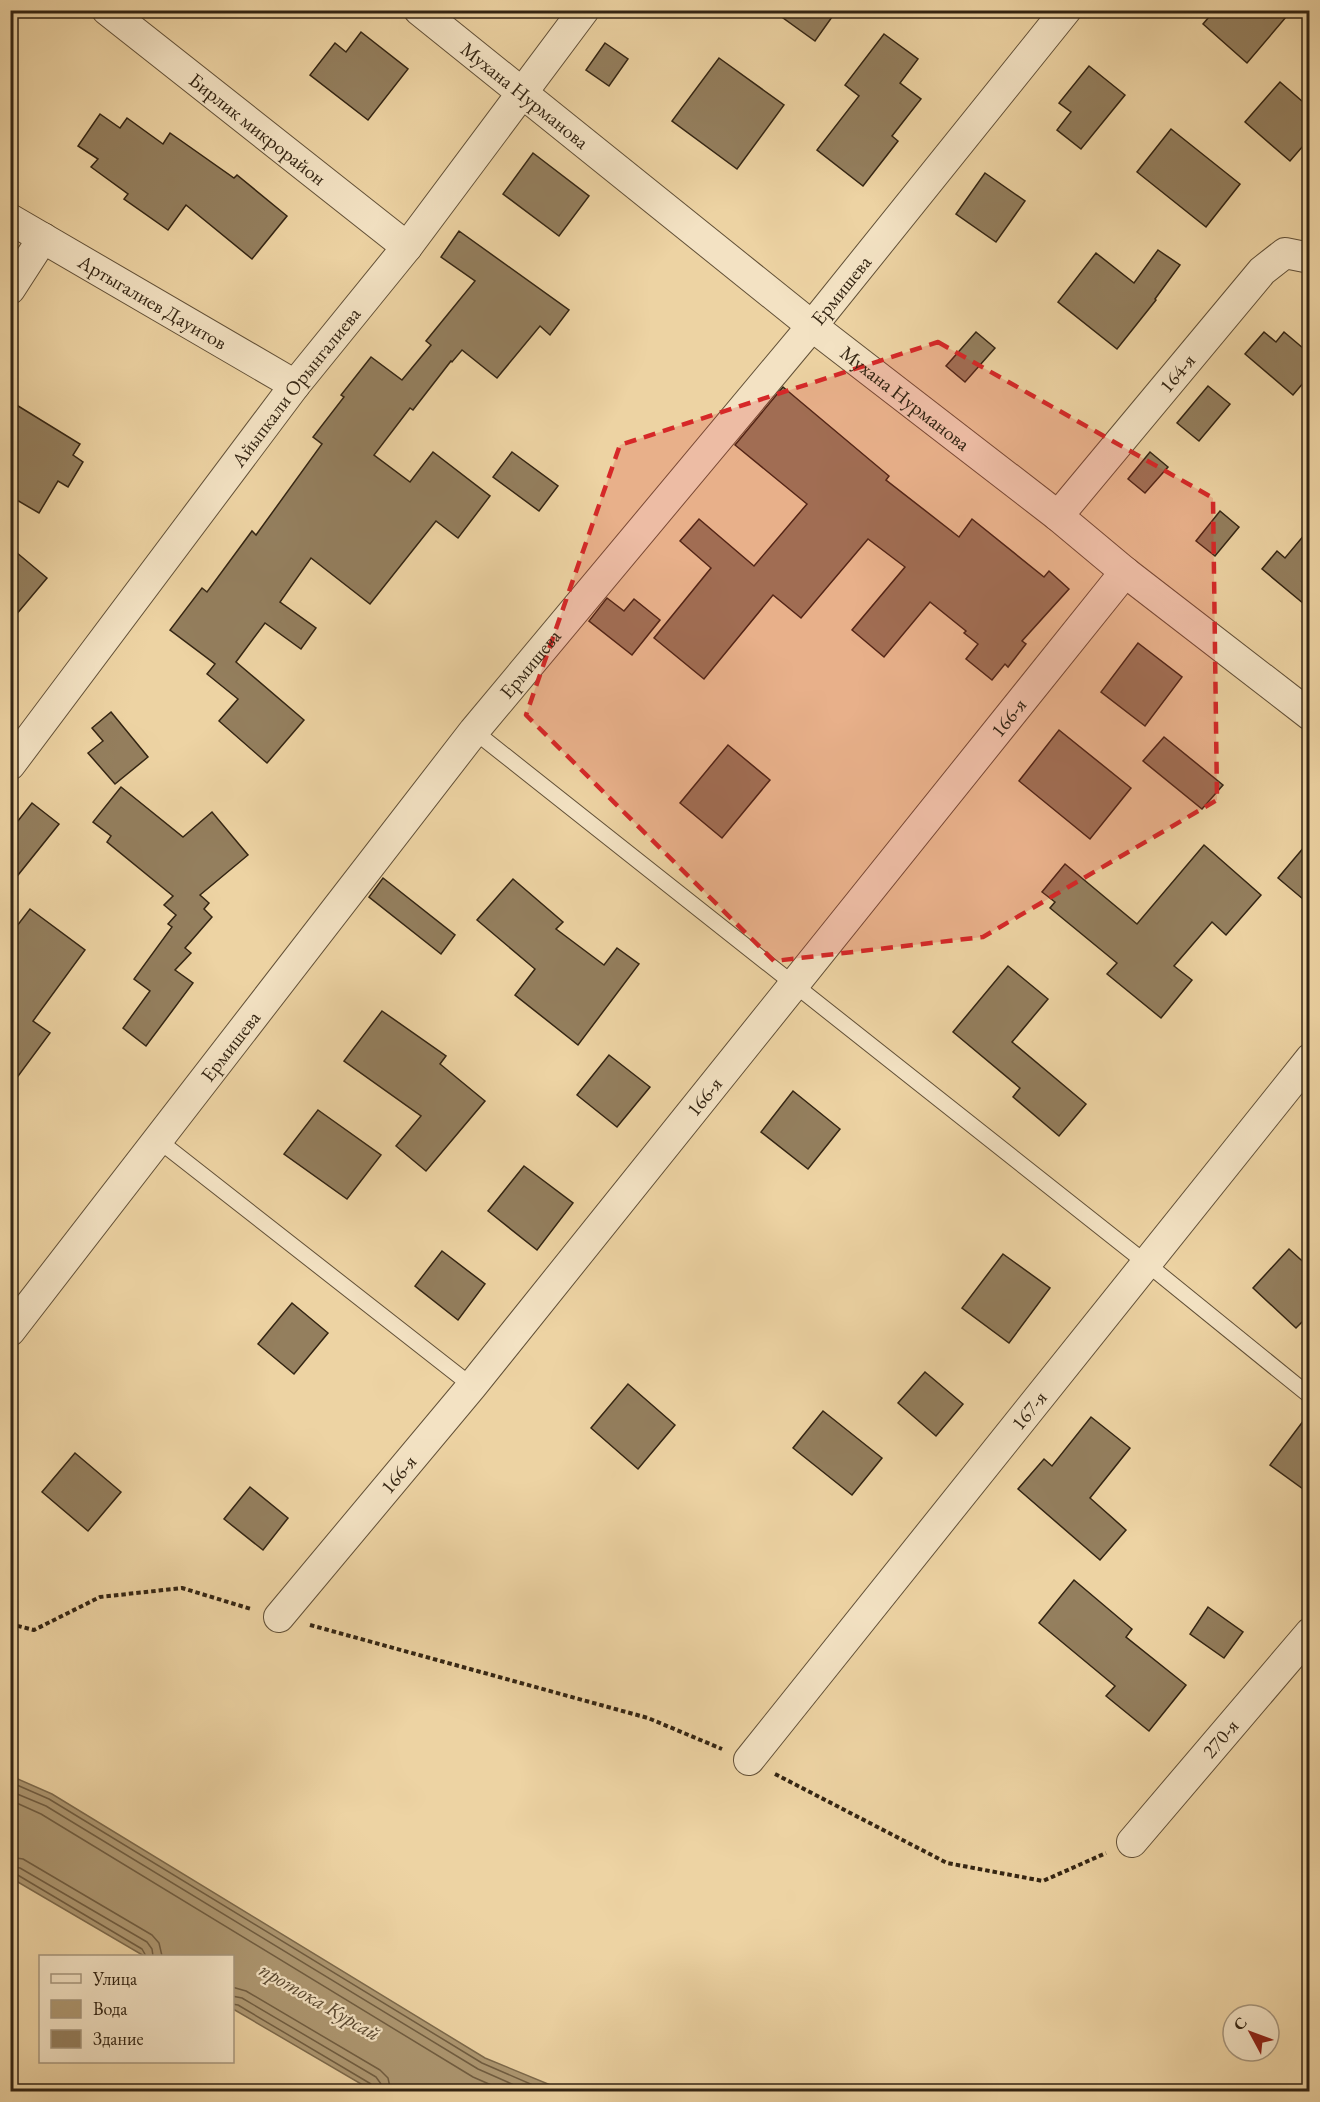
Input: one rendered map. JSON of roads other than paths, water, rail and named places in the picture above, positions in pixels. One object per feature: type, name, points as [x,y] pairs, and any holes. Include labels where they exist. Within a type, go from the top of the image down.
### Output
[{"type":"street","name":"Бирлик микрорайон","points":[[107,10],[407,247]]},
{"type":"street","name":"Мухана Нурманова","points":[[419,10],[812,326],[1310,715]]},
{"type":"street","name":"Айыпкали Орынгалиева","points":[[10,765],[295,385],[407,247],[584,10]]},
{"type":"street","name":"Ермишева","points":[[10,1331],[474,731],[812,326],[1066,10]]},
{"type":"street","name":"Артыгалиев Дауитов","points":[[10,219],[295,385]]},
{"type":"street","points":[[10,289],[43,238]]},
{"type":"street","name":"164-я","points":[[1058,516],[1262,271],[1285,253],[1310,258]]},
{"type":"street","name":"166-я","points":[[279,1617],[472,1386],[1125,572]]},
{"type":"street","name":"167-я","points":[[749,1760],[1310,1059]]},
{"type":"street","name":"270-я","points":[[1132,1842],[1310,1633]]},
{"type":"lane","points":[[474,731],[1146,1263],[1310,1396]]},
{"type":"lane","points":[[158,1140],[472,1386]]},
{"type":"water","name":"протока Курсай","points":[[11,1776],[52,1794],[485,2058],[565,2091],[373,2091],[234,2010],[234,1955],[142,1955],[11,1878]]}]
